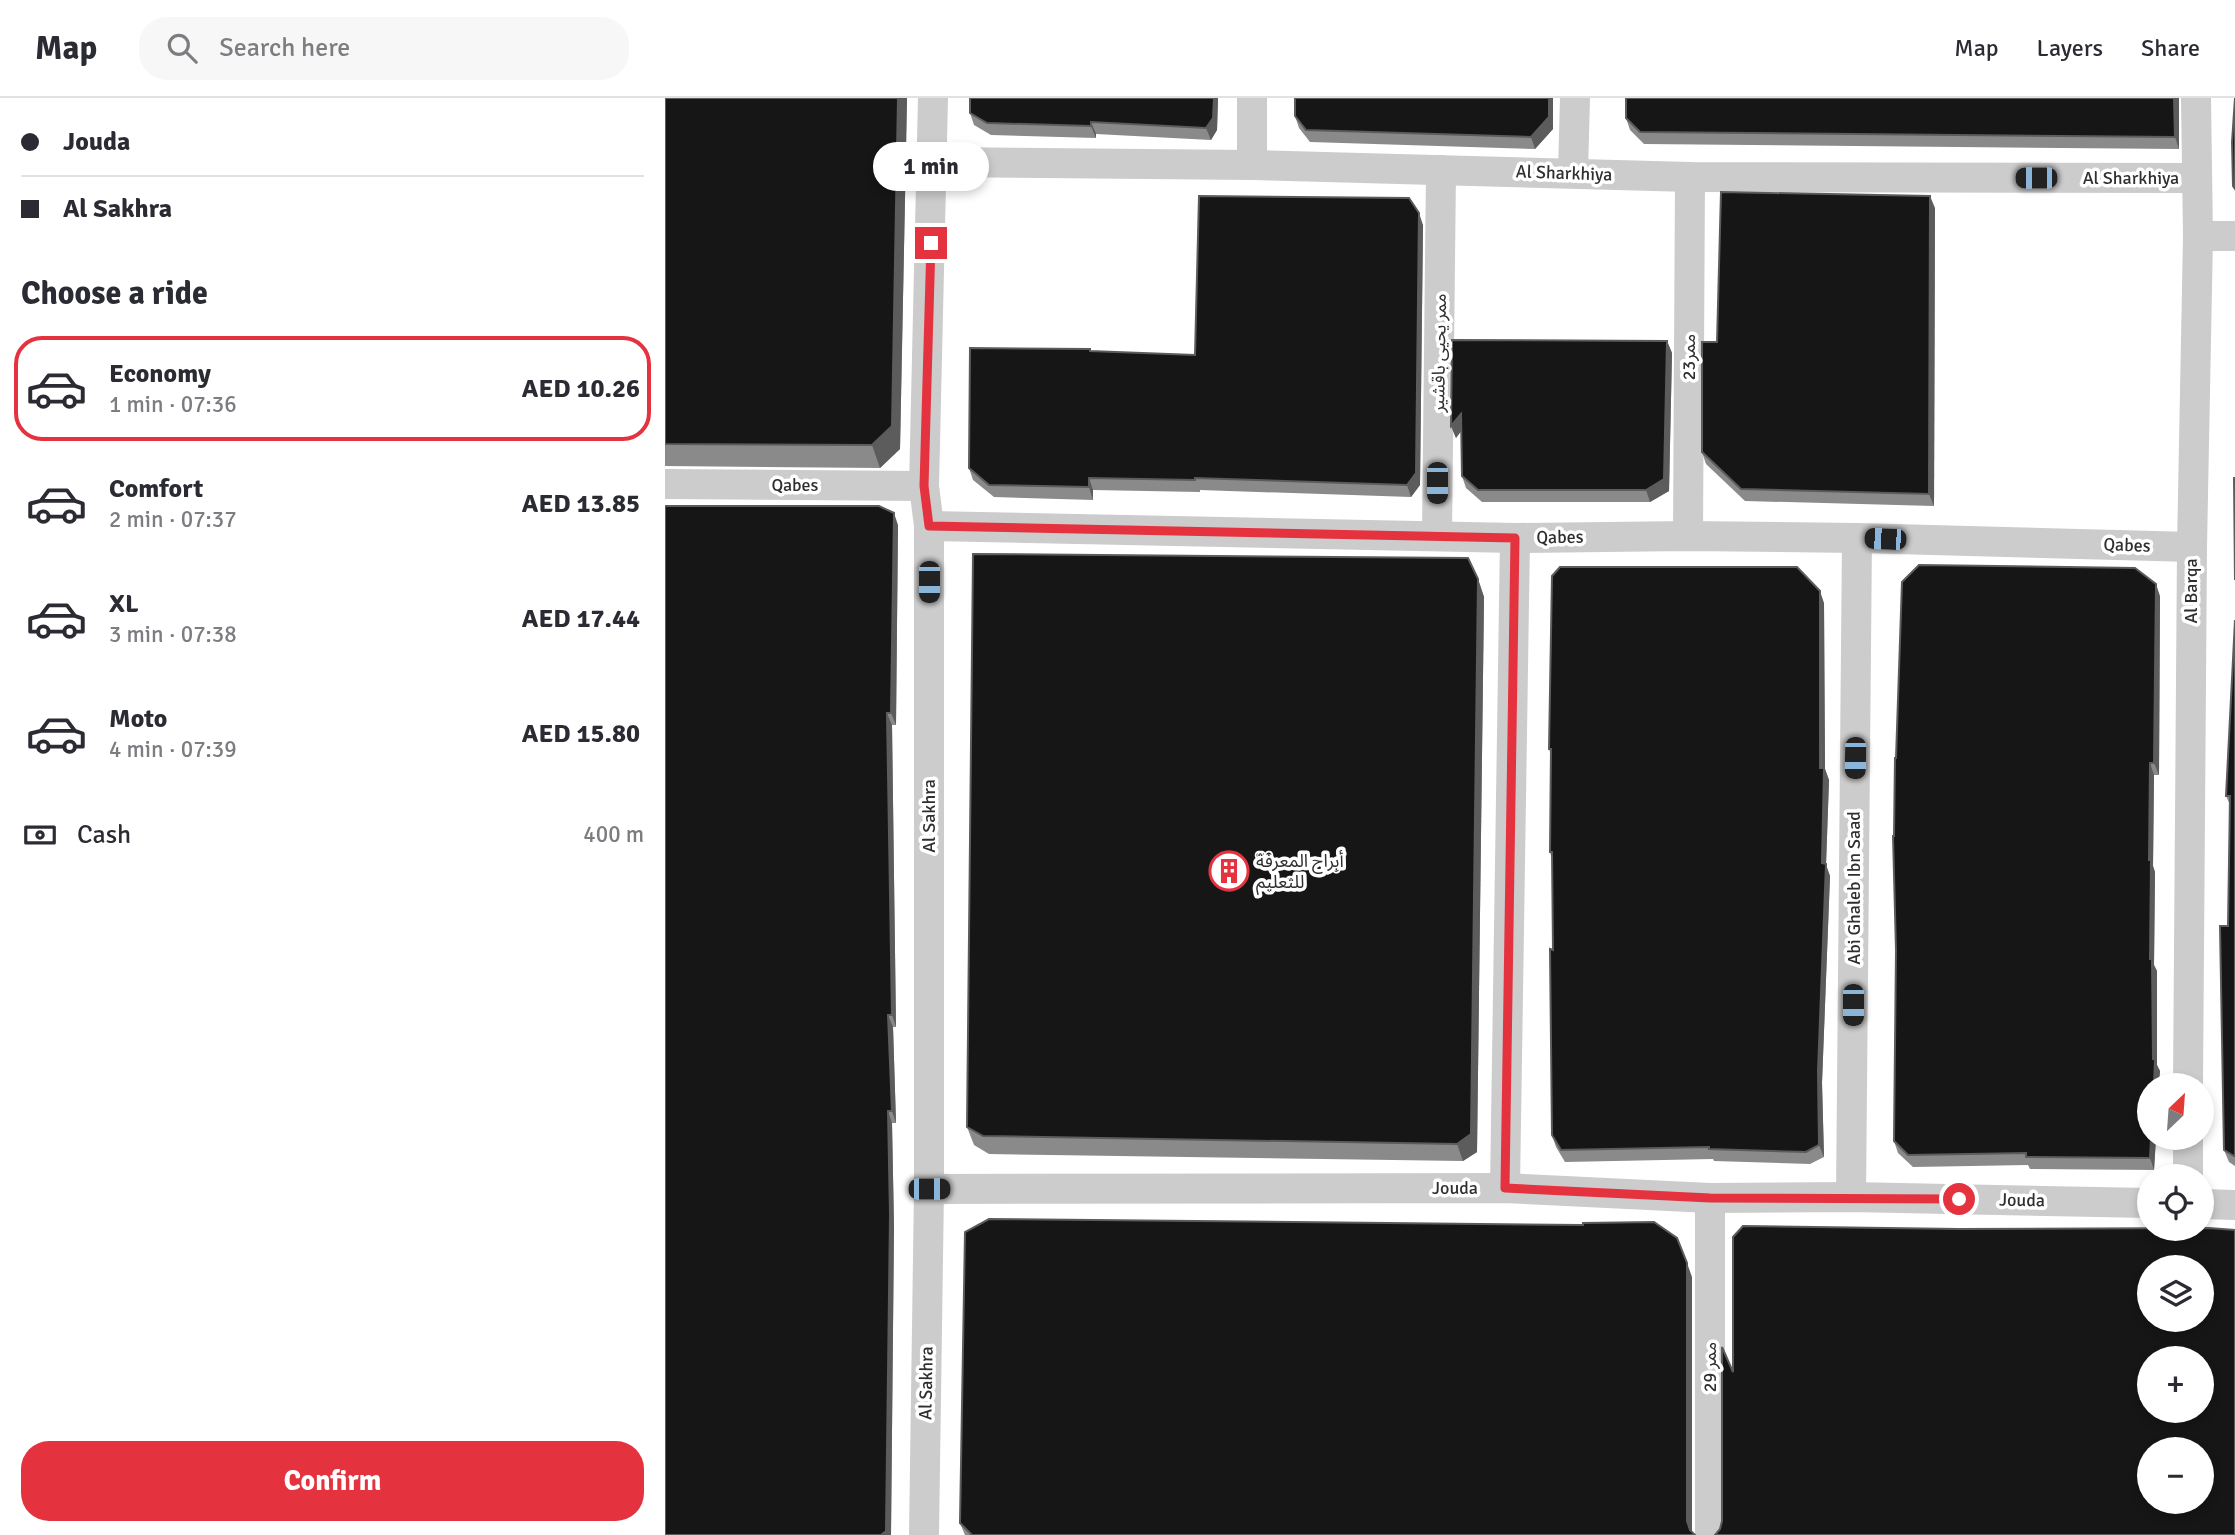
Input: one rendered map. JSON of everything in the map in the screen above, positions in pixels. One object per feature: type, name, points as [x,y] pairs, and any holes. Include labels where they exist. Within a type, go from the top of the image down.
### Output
[{"type":"street","name":"Al Sakhra","points":[[924,1535],[929,1189],[929,526],[924,486],[933,98]]},
{"type":"street","points":[[1252,98],[1252,165]]},
{"type":"street","points":[[1573,173],[1576,98]]},
{"type":"street","name":"Al Barqa","points":[[2188,1073],[2192,547],[2198,236],[2196,98]]},
{"type":"street","name":"Al Sharkhiya","points":[[933,162],[1252,165],[1690,177],[2196,178]]},
{"type":"street","name":"ممر يحيى باقشير","points":[[1437,536],[1441,170]]},
{"type":"street","name":"ممر23","points":[[1688,536],[1690,177]]},
{"type":"street","points":[[2198,236],[2235,236]]},
{"type":"street","name":"Qabes","points":[[665,484],[924,486]]},
{"type":"street","name":"Qabes","points":[[929,526],[1515,538],[1857,538],[2192,547]]},
{"type":"street","points":[[1505,1188],[1515,538]]},
{"type":"street","name":"Abi Ghaleb Ibn Saad","points":[[1851,1197],[1857,538]]},
{"type":"street","name":"Jouda","points":[[929,1189],[1505,1188],[1710,1198],[1851,1197],[2137,1203]]},
{"type":"street","name":"ممر 29","points":[[1710,1198],[1710,1535]]},
{"type":"street","points":[[2214,1204],[2235,1205]]},
{"type":"building","points":[[665,98],[898,98],[892,426],[872,445],[665,444]]},
{"type":"building","points":[[970,98],[1214,98],[1213,118],[1206,128],[1091,122],[1091,126],[987,123],[970,113]]},
{"type":"building","points":[[1295,98],[1549,98],[1549,117],[1531,137],[1306,130],[1295,116]]},
{"type":"building","points":[[1626,98],[2174,98],[2175,137],[1640,132],[1626,118]]},
{"type":"building","points":[[2235,98],[2235,189],[2232,142]]},
{"type":"building","points":[[1721,192],[1930,196],[1929,494],[1741,489],[1702,452],[1702,342],[1717,342]]},
{"type":"building","points":[[1199,196],[1409,198],[1419,213],[1416,473],[1407,485],[1195,478],[1089,478],[1089,487],[989,485],[969,468],[970,348],[1090,349],[1195,355]]},
{"type":"building","points":[[1452,340],[1667,341],[1664,479],[1646,490],[1478,490],[1462,476],[1461,414],[1451,426]]},
{"type":"building","points":[[2234,478],[2235,478],[2235,580]]},
{"type":"building","points":[[665,506],[879,506],[894,513],[891,713],[887,713],[892,1015],[888,1015],[892,1111],[888,1111],[890,1215],[886,1531],[881,1535],[665,1535]]},
{"type":"building","name":"أبراج المعرفة للتعليم","points":[[973,554],[1468,558],[1478,579],[1471,1134],[1457,1144],[983,1136],[967,1127]]},
{"type":"building","points":[[1919,565],[2135,568],[2156,584],[2154,763],[2150,763],[2149,860],[2154,1073],[2137,1073],[2137,1150],[2150,1150],[2150,1158],[2026,1157],[2026,1153],[1908,1155],[1894,1141],[1896,950],[1893,836],[1902,582]]},
{"type":"building","points":[[1560,567],[1797,567],[1820,591],[1820,768],[1824,768],[1822,863],[1826,864],[1818,1071],[1819,1145],[1806,1152],[1709,1147],[1561,1150],[1552,1135],[1550,949],[1553,950],[1549,749],[1552,576]]},
{"type":"building","points":[[2235,620],[2234,1156],[2224,1150],[2220,926],[2228,926],[2230,796],[2226,796]]},
{"type":"building","points":[[989,1219],[1583,1225],[1654,1222],[1677,1238],[1687,1263],[1687,1521],[1695,1535],[972,1535],[960,1523],[965,1232]]},
{"type":"building","points":[[1743,1226],[2137,1228],[2137,1241],[2214,1241],[2214,1228],[2235,1230],[2235,1535],[1715,1535],[1722,1521],[1722,1347],[1733,1372],[1733,1237]]},
{"type":"place","name":"أبراج المعرفة للتعليم","points":[[1229,871]]},
{"type":"route","points":[[931,243],[924,486],[929,526],[1515,538],[1505,1188],[1710,1198],[1959,1199]]}]
